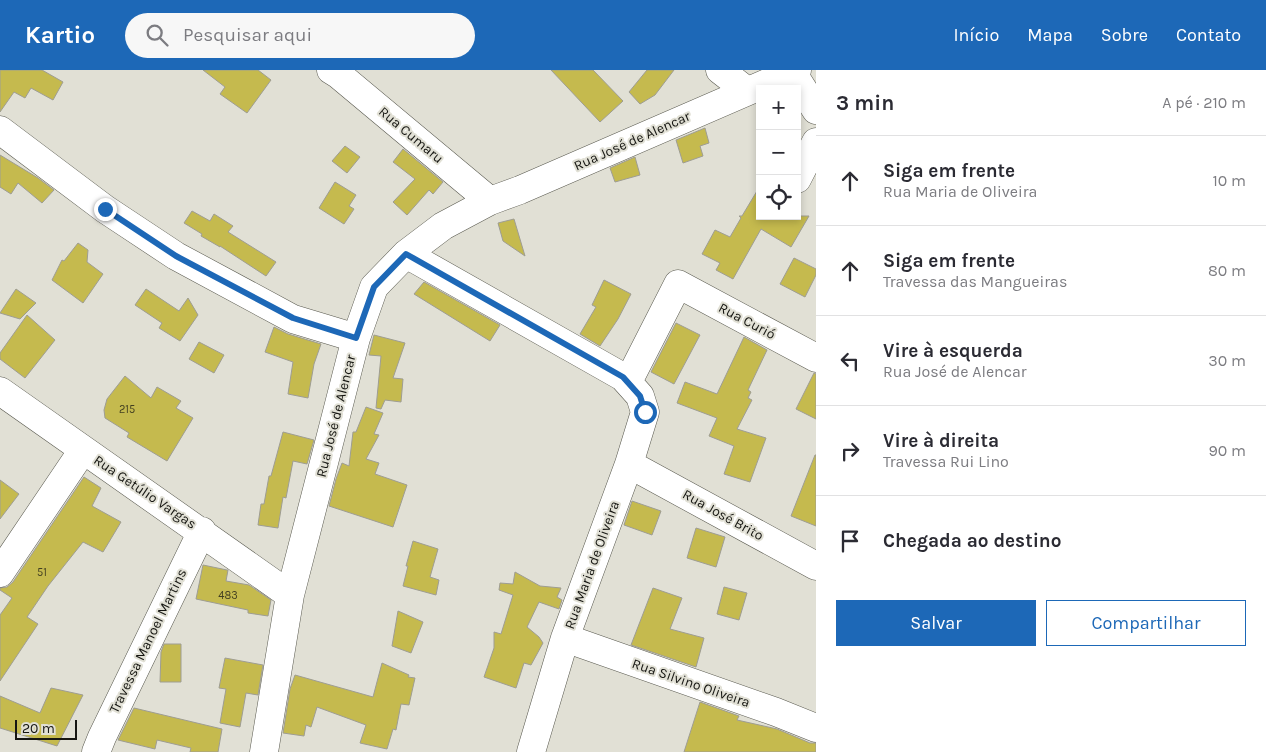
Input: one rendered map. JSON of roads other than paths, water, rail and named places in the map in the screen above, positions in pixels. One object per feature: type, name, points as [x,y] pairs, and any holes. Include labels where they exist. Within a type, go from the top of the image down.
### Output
[{"type":"street","name":"Rua Cumaru","points":[[331,70],[340,75],[490,201]]},
{"type":"street","points":[[720,70],[747,90]]},
{"type":"street","name":"Rua José de Alencar","points":[[264,752],[290,594],[356,338],[374,287],[406,254],[443,226],[490,201],[529,186],[794,71]]},
{"type":"street","points":[[794,71],[816,110]]},
{"type":"street","points":[[0,130],[105,209],[176,256],[293,318],[356,338]]},
{"type":"street","points":[[799,175],[816,142]]},
{"type":"street","points":[[406,254],[605,366],[628,382]]},
{"type":"street","name":"Rua Curió","points":[[628,382],[678,284],[816,358]]},
{"type":"street","name":"Rua Maria de Oliveira","points":[[531,752],[565,638],[629,464],[645,412],[640,396],[628,382]]},
{"type":"street","name":"Rua Getúlio Vargas","points":[[0,390],[290,594]]},
{"type":"street","points":[[0,573],[83,450]]},
{"type":"street","name":"Rua José Brito","points":[[629,464],[816,566]]},
{"type":"street","name":"Travessa Manoel Martins","points":[[96,752],[202,531]]},
{"type":"street","name":"Rua Silvino Oliveira","points":[[565,638],[776,712],[816,728]]}]
